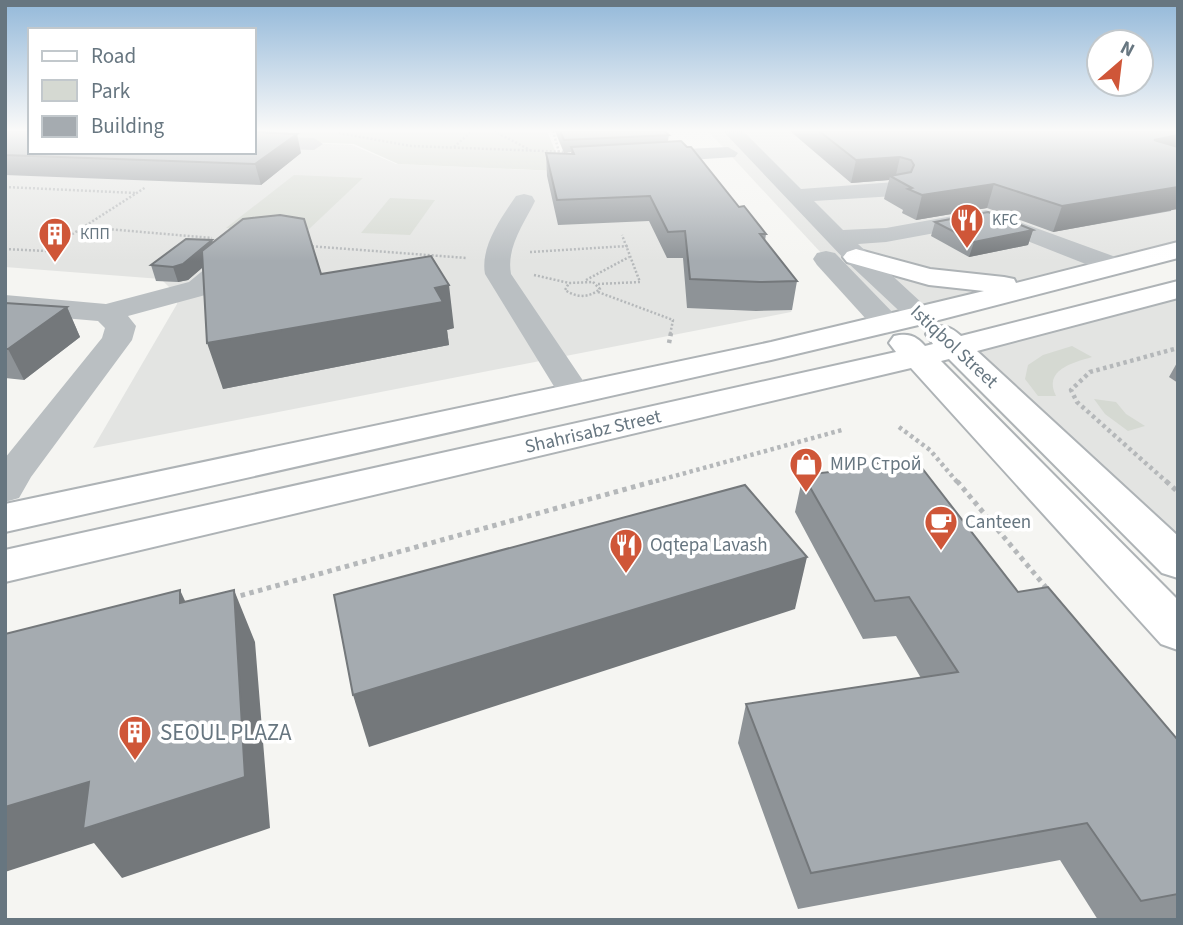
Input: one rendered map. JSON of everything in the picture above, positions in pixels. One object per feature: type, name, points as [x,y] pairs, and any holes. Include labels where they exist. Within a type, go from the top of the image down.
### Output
[{"type":"main road","points":[[847,247],[929,277],[974,284],[1034,287]]},
{"type":"main road","points":[[5,517],[887,324],[1178,250]]},
{"type":"main road","name":"Shahrisabz Street","points":[[5,566],[938,352],[1178,289]]},
{"type":"main road","name":"Istiqbol Street","points":[[922,316],[938,352],[1178,631]]},
{"type":"main road","points":[[887,324],[938,352]]},
{"type":"main road","name":"Istiqbol Street","points":[[938,352],[1178,562]]},
{"type":"street","name":"Istiqbol Street","points":[[758,174],[887,324]]},
{"type":"street","name":"Istiqbol Street","points":[[770,174],[796,195],[847,247],[922,316]]},
{"type":"street","points":[[796,195],[895,189]]},
{"type":"street","points":[[852,192],[882,210],[888,219],[886,235]]},
{"type":"street","points":[[524,201],[497,257],[498,274],[575,394]]},
{"type":"street","points":[[847,247],[886,235],[986,216],[1115,266]]},
{"type":"street","points":[[5,304],[106,313],[199,288],[254,241]]},
{"type":"street","points":[[5,489],[13,474],[117,340],[121,326],[106,313]]},
{"type":"path","points":[[5,187],[137,193]]},
{"type":"path","points":[[5,249],[46,251],[146,187]]},
{"type":"path","points":[[84,227],[497,257],[628,246]]},
{"type":"path","points":[[622,235],[640,282],[597,284],[585,281],[569,283],[565,290],[579,296],[598,292],[673,320],[668,345]]},
{"type":"path","points":[[585,281],[629,257]]},
{"type":"path","points":[[597,284],[598,292]]},
{"type":"path","points":[[1178,348],[1090,372],[1080,379],[1072,390],[1077,402],[1178,492]]},
{"type":"path","points":[[899,427],[930,450],[1054,596]]},
{"type":"path","points":[[218,602],[842,430]]},
{"type":"shaded area","points":[[5,174],[561,174],[757,262],[792,310],[93,448],[177,304],[178,296],[161,279],[5,267]]},
{"type":"shaded area","points":[[748,174],[1178,174],[1178,250],[887,324]]},
{"type":"shaded area","points":[[1178,289],[1178,562],[956,348]]},
{"type":"green space","points":[[294,175],[363,178],[306,232],[226,228]]},
{"type":"green space","points":[[390,198],[435,200],[410,235],[361,233]]},
{"type":"green space","points":[[1072,346],[1092,357],[1068,365],[1056,374],[1053,387],[1056,396],[1038,396],[1025,379],[1028,365],[1043,355]]},
{"type":"green space","points":[[1094,399],[1116,402],[1126,414],[1145,426],[1128,431],[1105,414]]},
{"type":"building","points":[[551,174],[713,174],[739,207],[744,206],[766,234],[760,234],[797,281],[690,279],[685,231],[668,232],[650,196],[557,200]]},
{"type":"building","points":[[1178,174],[1178,187],[1062,206],[994,184],[922,195],[890,176]]},
{"type":"building","points":[[988,212],[1033,230],[974,242],[935,222]]},
{"type":"building","points":[[280,215],[304,219],[321,274],[431,256],[449,285],[435,288],[443,302],[207,343],[202,251],[243,219]]},
{"type":"building","points":[[186,239],[212,240],[183,264],[173,267],[151,265]]},
{"type":"building","points":[[5,303],[67,307],[5,349]]},
{"type":"building","points":[[915,459],[1018,592],[1048,587],[1178,740],[1178,894],[1141,901],[1087,823],[811,873],[746,704],[958,672],[909,597],[875,601],[803,475],[839,471],[836,467]]},
{"type":"building","points":[[745,485],[807,557],[353,695],[334,595]]},
{"type":"building","name":"SEOUL PLAZA","points":[[180,590],[180,603],[234,590],[245,777],[83,829],[89,782],[5,807],[5,634]]},
{"type":"place","name":"KFC","points":[[967,250]]},
{"type":"place","name":"КПП","points":[[55,264]]},
{"type":"place","name":"МИР Строй","points":[[806,494]]},
{"type":"place","name":"Canteen","points":[[941,552]]},
{"type":"place","name":"Oqtepa Lavash","points":[[626,575]]},
{"type":"place","name":"SEOUL PLAZA","points":[[135,762]]}]
